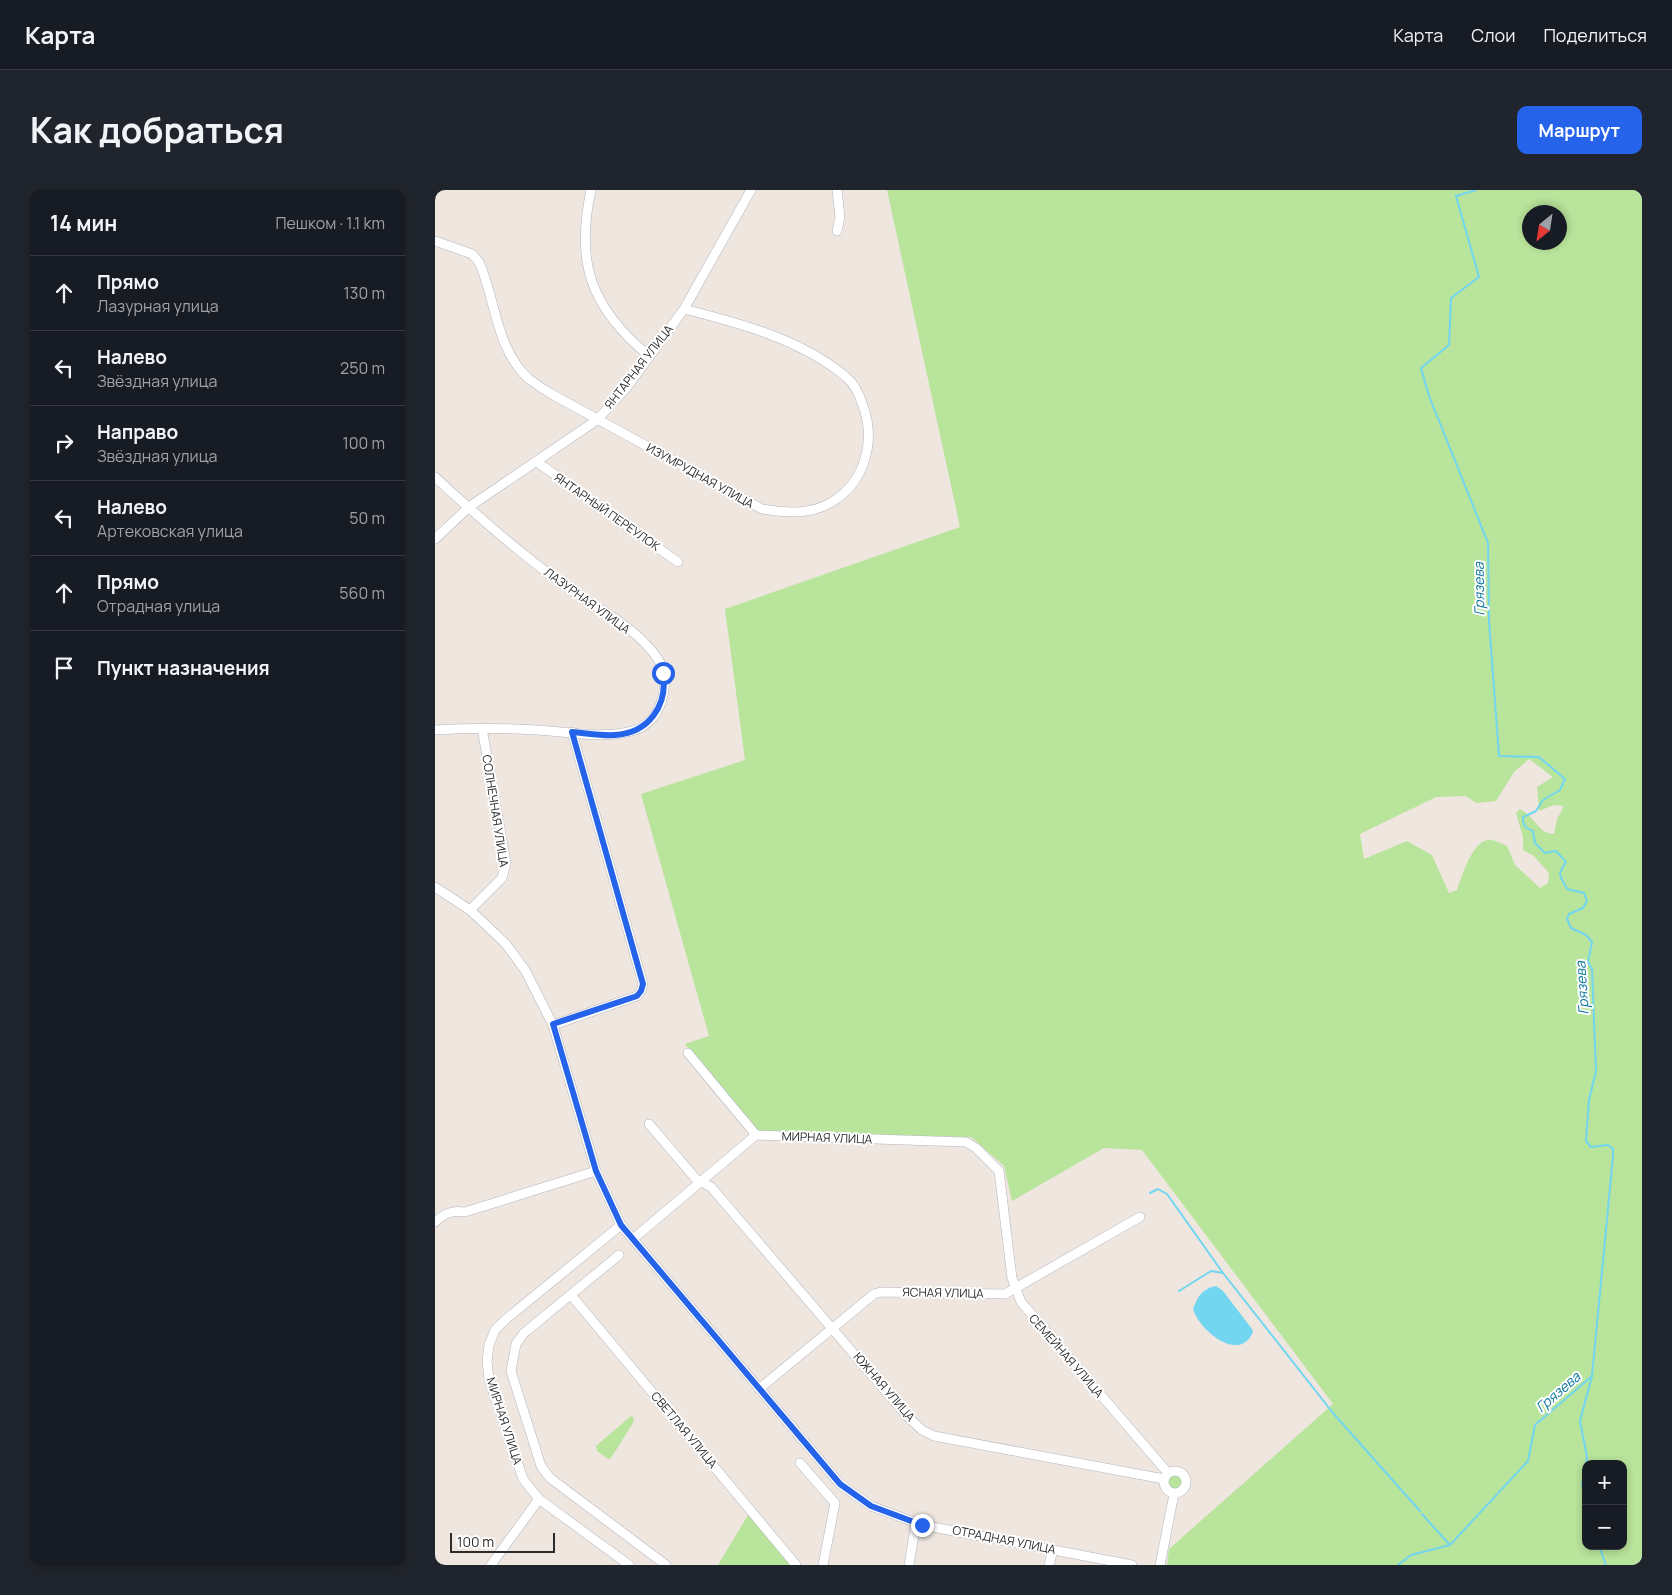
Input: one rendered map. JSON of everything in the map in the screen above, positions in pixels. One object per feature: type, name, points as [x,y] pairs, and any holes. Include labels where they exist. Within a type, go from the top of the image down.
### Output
[{"type":"street","points":[[591,190],[584,220],[584,248],[591,278],[601,302],[618,326],[649,356]]},
{"type":"street","name":"ЯНТАРНАЯ УЛИЦА","points":[[435,539],[469,508],[597,420],[627,387],[684,309],[751,190]]},
{"type":"street","points":[[837,190],[840,217],[837,231]]},
{"type":"street","name":"ИЗУМРУДНАЯ УЛИЦА","points":[[435,241],[472,254],[479,262],[501,334],[513,358],[529,378],[597,420],[762,509],[786,513],[808,511],[832,502],[849,487],[861,470],[868,452],[870,434],[859,394],[847,378],[821,360],[767,331],[684,309]]},
{"type":"street","name":"ЯНТАРНЫЙ ПЕРЕУЛОК","points":[[537,462],[678,562]]},
{"type":"street","name":"ЛАЗУРНАЯ УЛИЦА","points":[[435,477],[512,546],[561,583],[626,627],[658,660],[663,673],[665,693],[661,704],[645,723],[635,731],[615,735],[482,728],[435,730]]},
{"type":"street","name":"СОЛНЕЧНАЯ УЛИЦА","points":[[470,910],[502,878],[506,863],[482,728]]},
{"type":"street","points":[[553,1024],[637,996],[643,984],[572,732]]},
{"type":"street","name":"ОТРАДНАЯ УЛИЦА","points":[[435,887],[470,910],[505,943],[525,970],[553,1024],[567,1078],[596,1171],[621,1225],[840,1484],[871,1506],[916,1523],[1132,1565]]},
{"type":"street","points":[[633,1239],[756,1135],[688,1053]]},
{"type":"street","name":"ЮЖНАЯ УЛИЦА","points":[[649,1124],[697,1179],[711,1187],[907,1416],[922,1430],[935,1436],[1166,1476]]},
{"type":"street","name":"МИРНАЯ УЛИЦА","points":[[756,1135],[965,1142],[976,1148],[999,1172],[1005,1219]]},
{"type":"street","points":[[435,1222],[446,1213],[456,1210],[465,1212],[596,1171]]},
{"type":"street","name":"ЯСНАЯ УЛИЦА","points":[[759,1388],[874,1294],[881,1292],[998,1295],[1015,1290],[1140,1217]]},
{"type":"street","name":"СЕМЕЙНАЯ УЛИЦА","points":[[1005,1219],[1015,1290],[1021,1302],[1166,1476]]},
{"type":"street","name":"МИРНАЯ УЛИЦА","points":[[621,1225],[495,1330],[489,1345],[487,1361],[489,1379],[523,1479],[539,1499],[629,1565]]},
{"type":"street","name":"МИРНАЯ УЛИЦА","points":[[619,1255],[525,1333],[516,1344],[512,1356],[511,1370],[541,1466],[550,1478],[666,1565]]},
{"type":"street","name":"СВЕТЛАЯ УЛИЦА","points":[[571,1295],[796,1565]]},
{"type":"street","points":[[799,1463],[835,1503],[823,1565]]},
{"type":"street","points":[[1180,1472],[1186,1480],[1183,1490],[1173,1494],[1164,1487],[1166,1476],[1180,1472]]},
{"type":"street","points":[[1160,1565],[1173,1494]]},
{"type":"street","points":[[491,1565],[539,1499]]},
{"type":"street","points":[[909,1565],[916,1523]]},
{"type":"street","points":[[1049,1565],[1053,1550]]},
{"type":"green space","points":[[887,190],[1642,190],[1642,1565],[1167,1565],[1169,1549],[1333,1404],[1142,1150],[1104,1148],[1012,1201],[1004,1166],[971,1137],[766,1134],[758,1130],[685,1044],[709,1036],[641,794],[745,760],[725,609],[960,527]],"holes":[[[1529,759],[1553,777],[1537,787],[1539,811],[1554,805],[1564,806],[1557,819],[1554,834],[1544,831],[1529,815],[1520,809],[1516,813],[1523,837],[1523,850],[1534,856],[1549,873],[1548,883],[1540,888],[1515,865],[1507,846],[1492,840],[1485,841],[1474,851],[1465,867],[1457,890],[1449,893],[1432,855],[1407,841],[1364,859],[1360,834],[1436,797],[1466,796],[1476,803],[1496,801],[1514,772]]]},
{"type":"green space","points":[[631,1416],[634,1418],[633,1423],[611,1458],[608,1459],[597,1451],[596,1446]]},
{"type":"green space","points":[[1175,1474],[1183,1482],[1175,1490],[1167,1482]]},
{"type":"green space","points":[[748,1515],[791,1565],[718,1565]]},
{"type":"water","points":[[1216,1286],[1223,1291],[1252,1329],[1253,1332],[1247,1341],[1239,1345],[1229,1344],[1211,1334],[1203,1326],[1193,1309],[1201,1294],[1207,1289]]},
{"type":"waterway","name":"Грязева","points":[[1476,190],[1456,196],[1479,277],[1451,298],[1449,345],[1421,368],[1429,396],[1488,543],[1489,621],[1499,756],[1539,757],[1565,779],[1560,790],[1543,800],[1536,811],[1523,817],[1523,823],[1526,828],[1533,831],[1535,843],[1545,853],[1556,851],[1566,862],[1560,876],[1567,889],[1584,893],[1587,901],[1583,908],[1569,914],[1567,919],[1571,928],[1586,935],[1592,942],[1588,962],[1592,969],[1596,1071],[1589,1100],[1586,1141],[1591,1147],[1608,1145],[1613,1149],[1613,1156],[1592,1376],[1580,1421],[1587,1460]]},
{"type":"waterway","points":[[1150,1193],[1158,1189],[1167,1194],[1223,1273],[1333,1413],[1420,1511]]},
{"type":"waterway","points":[[1179,1291],[1211,1271],[1223,1273]]},
{"type":"waterway","name":"Грязева","points":[[1398,1565],[1411,1555],[1450,1545],[1528,1461],[1535,1425],[1592,1376]]},
{"type":"waterway","points":[[1422,1514],[1449,1544]]},
{"type":"waterway","points":[[1600,1550],[1606,1565]]},
{"type":"route","points":[[663,673],[665,693],[661,704],[654,714],[635,731],[615,735],[572,732],[643,984],[637,996],[553,1024],[567,1078],[596,1171],[608,1201],[621,1225],[840,1484],[871,1506],[922,1525]]}]
